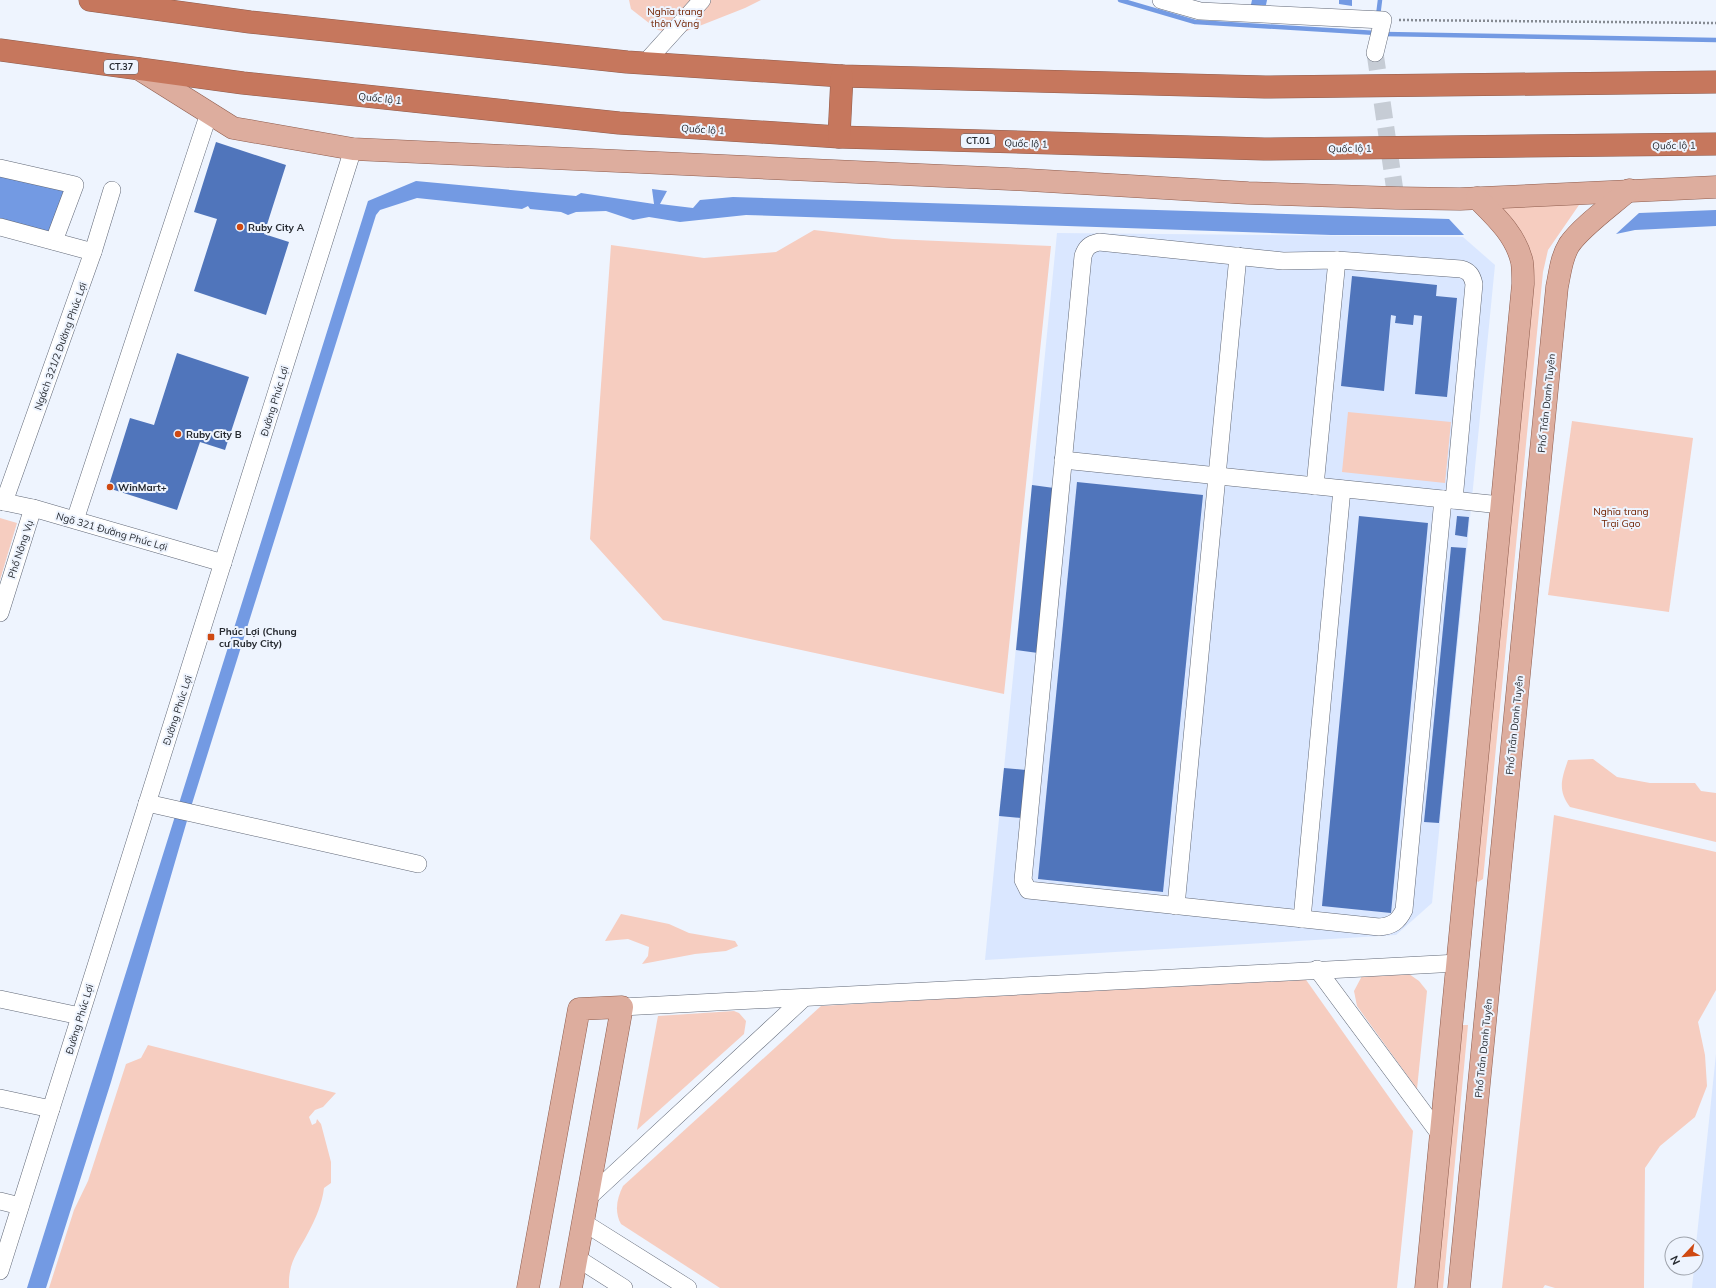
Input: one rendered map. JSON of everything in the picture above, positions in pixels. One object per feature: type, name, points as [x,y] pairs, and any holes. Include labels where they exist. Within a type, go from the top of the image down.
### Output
[{"type":"highway","points":[[90,0],[250,22],[645,63],[842,76],[1265,88],[1716,82]]},
{"type":"highway","name":"CT.37","points":[[0,50],[243,83]]},
{"type":"highway","points":[[839,137],[842,76]]},
{"type":"highway","name":"Quốc lộ 1","points":[[243,83],[619,123],[839,137],[1264,149],[1716,144]]},
{"type":"main road","points":[[139,69],[233,128],[353,149],[1010,179],[1248,194],[1396,198],[1477,198],[1716,187]]},
{"type":"main road","name":"Phố Trần Danh Tuyên","points":[[1459,1288],[1558,281],[1562,260],[1569,245],[1579,234],[1629,190]]},
{"type":"main road","points":[[1426,1288],[1523,284],[1522,262],[1510,234],[1502,223],[1477,198]]},
{"type":"main road","points":[[1458,963],[1491,964]]},
{"type":"main road","points":[[528,1288],[579,1008],[622,1007],[571,1288]]},
{"type":"street","points":[[645,63],[702,0]]},
{"type":"street","points":[[1161,0],[1200,11],[1378,20],[1376,54]]},
{"type":"street","points":[[75,520],[209,113]]},
{"type":"street","name":"Đường Phúc Lợi","points":[[0,1270],[353,149]]},
{"type":"street","points":[[0,168],[75,185],[54,241]]},
{"type":"street","name":"Ngách 321/2 Đường Phúc Lợi","points":[[2,501],[93,252],[112,190]]},
{"type":"street","points":[[0,226],[93,252]]},
{"type":"street","points":[[1099,242],[1283,261],[1337,260],[1461,268],[1468,271],[1473,276],[1474,284],[1404,910],[1400,919],[1390,926],[1384,926],[1033,892],[1028,890],[1025,886],[1024,872],[1063,460],[1083,256],[1085,249],[1092,244],[1099,242]]},
{"type":"street","points":[[1176,906],[1238,256]]},
{"type":"street","points":[[1315,486],[1337,260]]},
{"type":"street","points":[[1063,460],[1501,505]]},
{"type":"street","points":[[1302,919],[1342,489]]},
{"type":"street","name":"Ngõ 321 Đường Phúc Lợi","points":[[2,501],[33,508],[223,563]]},
{"type":"street","name":"Phố Nông Vụ","points":[[0,613],[33,508]]},
{"type":"street","points":[[147,803],[418,864]]},
{"type":"street","points":[[622,1007],[1317,969],[1458,963]]},
{"type":"street","points":[[1317,969],[1441,1136]]},
{"type":"street","points":[[588,1198],[804,998]]},
{"type":"street","points":[[0,999],[80,1016]]},
{"type":"street","points":[[0,1098],[51,1109]]},
{"type":"street","points":[[0,1201],[20,1206]]},
{"type":"street","points":[[583,1222],[688,1288]]},
{"type":"street","points":[[577,1258],[624,1288]]},
{"type":"path","points":[[1378,20],[1716,23]]},
{"type":"shaded area","points":[[1057,233],[1463,237],[1495,265],[1432,903],[1396,935],[985,960]]},
{"type":"shaded area","points":[[1716,1054],[1716,1288],[1692,1288],[1693,1276],[1704,1276],[1704,1236],[1697,1236]]},
{"type":"green space","name":"Nghĩa trang thôn Vàng","points":[[629,0],[761,0],[745,8],[679,34],[658,30],[631,9]]},
{"type":"green space","points":[[1497,205],[1579,205],[1548,250],[1543,272],[1483,879],[1478,882],[1475,879],[1534,272],[1527,242],[1518,228]]},
{"type":"green space","points":[[814,230],[893,239],[1051,246],[1004,694],[663,620],[590,539],[611,245],[704,258],[776,252]]},
{"type":"green space","points":[[1348,412],[1451,422],[1445,483],[1342,472]]},
{"type":"green space","name":"Nghĩa trang Trại Gạo","points":[[1572,421],[1693,438],[1669,612],[1548,595]]},
{"type":"green space","points":[[0,518],[17,523],[0,580]]},
{"type":"green space","points":[[1593,759],[1617,777],[1650,783],[1695,783],[1701,791],[1716,793],[1716,842],[1570,807],[1563,795],[1562,789],[1564,773],[1568,760]]},
{"type":"green space","points":[[1554,815],[1716,852],[1716,990],[1698,1022],[1705,1055],[1707,1086],[1695,1117],[1660,1146],[1645,1168],[1644,1288],[1555,1288],[1545,1285],[1543,1288],[1502,1288]]},
{"type":"green space","points":[[621,914],[669,924],[689,933],[735,941],[738,946],[726,951],[695,954],[642,964],[648,956],[649,947],[628,939],[605,941]]},
{"type":"green space","points":[[1409,974],[1419,981],[1427,991],[1417,1089],[1357,1006],[1354,991],[1362,976]]},
{"type":"green space","points":[[1304,977],[1413,1131],[1397,1288],[720,1288],[621,1224],[619,1219],[617,1205],[623,1186],[821,1006]]},
{"type":"green space","points":[[734,1011],[739,1013],[746,1021],[744,1034],[637,1130],[658,1016]]},
{"type":"green space","points":[[1462,1025],[1468,1025],[1443,1288],[1437,1288]]},
{"type":"green space","points":[[148,1045],[336,1093],[323,1107],[315,1110],[309,1117],[312,1125],[316,1123],[317,1119],[321,1124],[331,1162],[331,1183],[324,1188],[322,1200],[316,1216],[294,1259],[290,1271],[289,1288],[49,1288],[74,1210],[88,1181],[126,1064],[141,1058]]},
{"type":"water","points":[[1252,0],[1267,0],[1266,5],[1250,9]]},
{"type":"water","points":[[1339,0],[1352,0],[1352,6],[1339,4]]},
{"type":"water","points":[[0,171],[67,186],[50,234],[0,221]]},
{"type":"water","points":[[416,181],[576,196],[581,193],[654,204],[652,189],[667,191],[660,204],[693,208],[700,200],[733,197],[1449,219],[1464,235],[1331,235],[746,215],[680,222],[649,217],[633,220],[606,211],[576,212],[568,215],[561,212],[530,209],[528,206],[522,209],[417,198],[380,210],[376,215],[191,807],[111,1082],[46,1288],[27,1288],[368,201]]},
{"type":"water","points":[[1716,210],[1716,226],[1635,230],[1616,234],[1639,213]]},
{"type":"building","name":"Ruby City A","points":[[216,142],[286,165],[264,234],[289,242],[266,315],[194,291],[217,219],[194,212]]},
{"type":"building","points":[[1352,276],[1437,285],[1436,296],[1457,298],[1447,397],[1415,394],[1422,316],[1414,315],[1413,325],[1395,323],[1396,316],[1391,315],[1384,391],[1341,386]]},
{"type":"building","name":"Ruby City B","points":[[177,353],[249,377],[225,450],[200,442],[177,510],[108,488],[130,418],[154,425]]},
{"type":"building","points":[[1077,482],[1203,495],[1163,892],[1038,879]]},
{"type":"building","points":[[1032,485],[1054,488],[1038,653],[1016,650]]},
{"type":"building","points":[[1359,516],[1428,523],[1391,913],[1322,906]]},
{"type":"building","points":[[1457,516],[1469,517],[1467,537],[1455,535]]},
{"type":"building","points":[[1451,547],[1466,548],[1439,823],[1424,822]]},
{"type":"building","points":[[1004,768],[1026,770],[1021,818],[999,816]]},
{"type":"waterway","points":[[1120,0],[1195,22],[1376,33]]},
{"type":"waterway","points":[[1378,16],[1380,0]]},
{"type":"waterway","points":[[1384,34],[1716,40]]},
{"type":"tunnel","points":[[1375,53],[1396,198]]},
{"type":"place","name":"Ruby City A","points":[[240,227]]},
{"type":"place","name":"Ruby City B","points":[[178,434]]},
{"type":"place","name":"WinMart+","points":[[110,487]]},
{"type":"place","name":"Phúc Lợi (Chung cư Ruby City)","points":[[211,637]]}]
